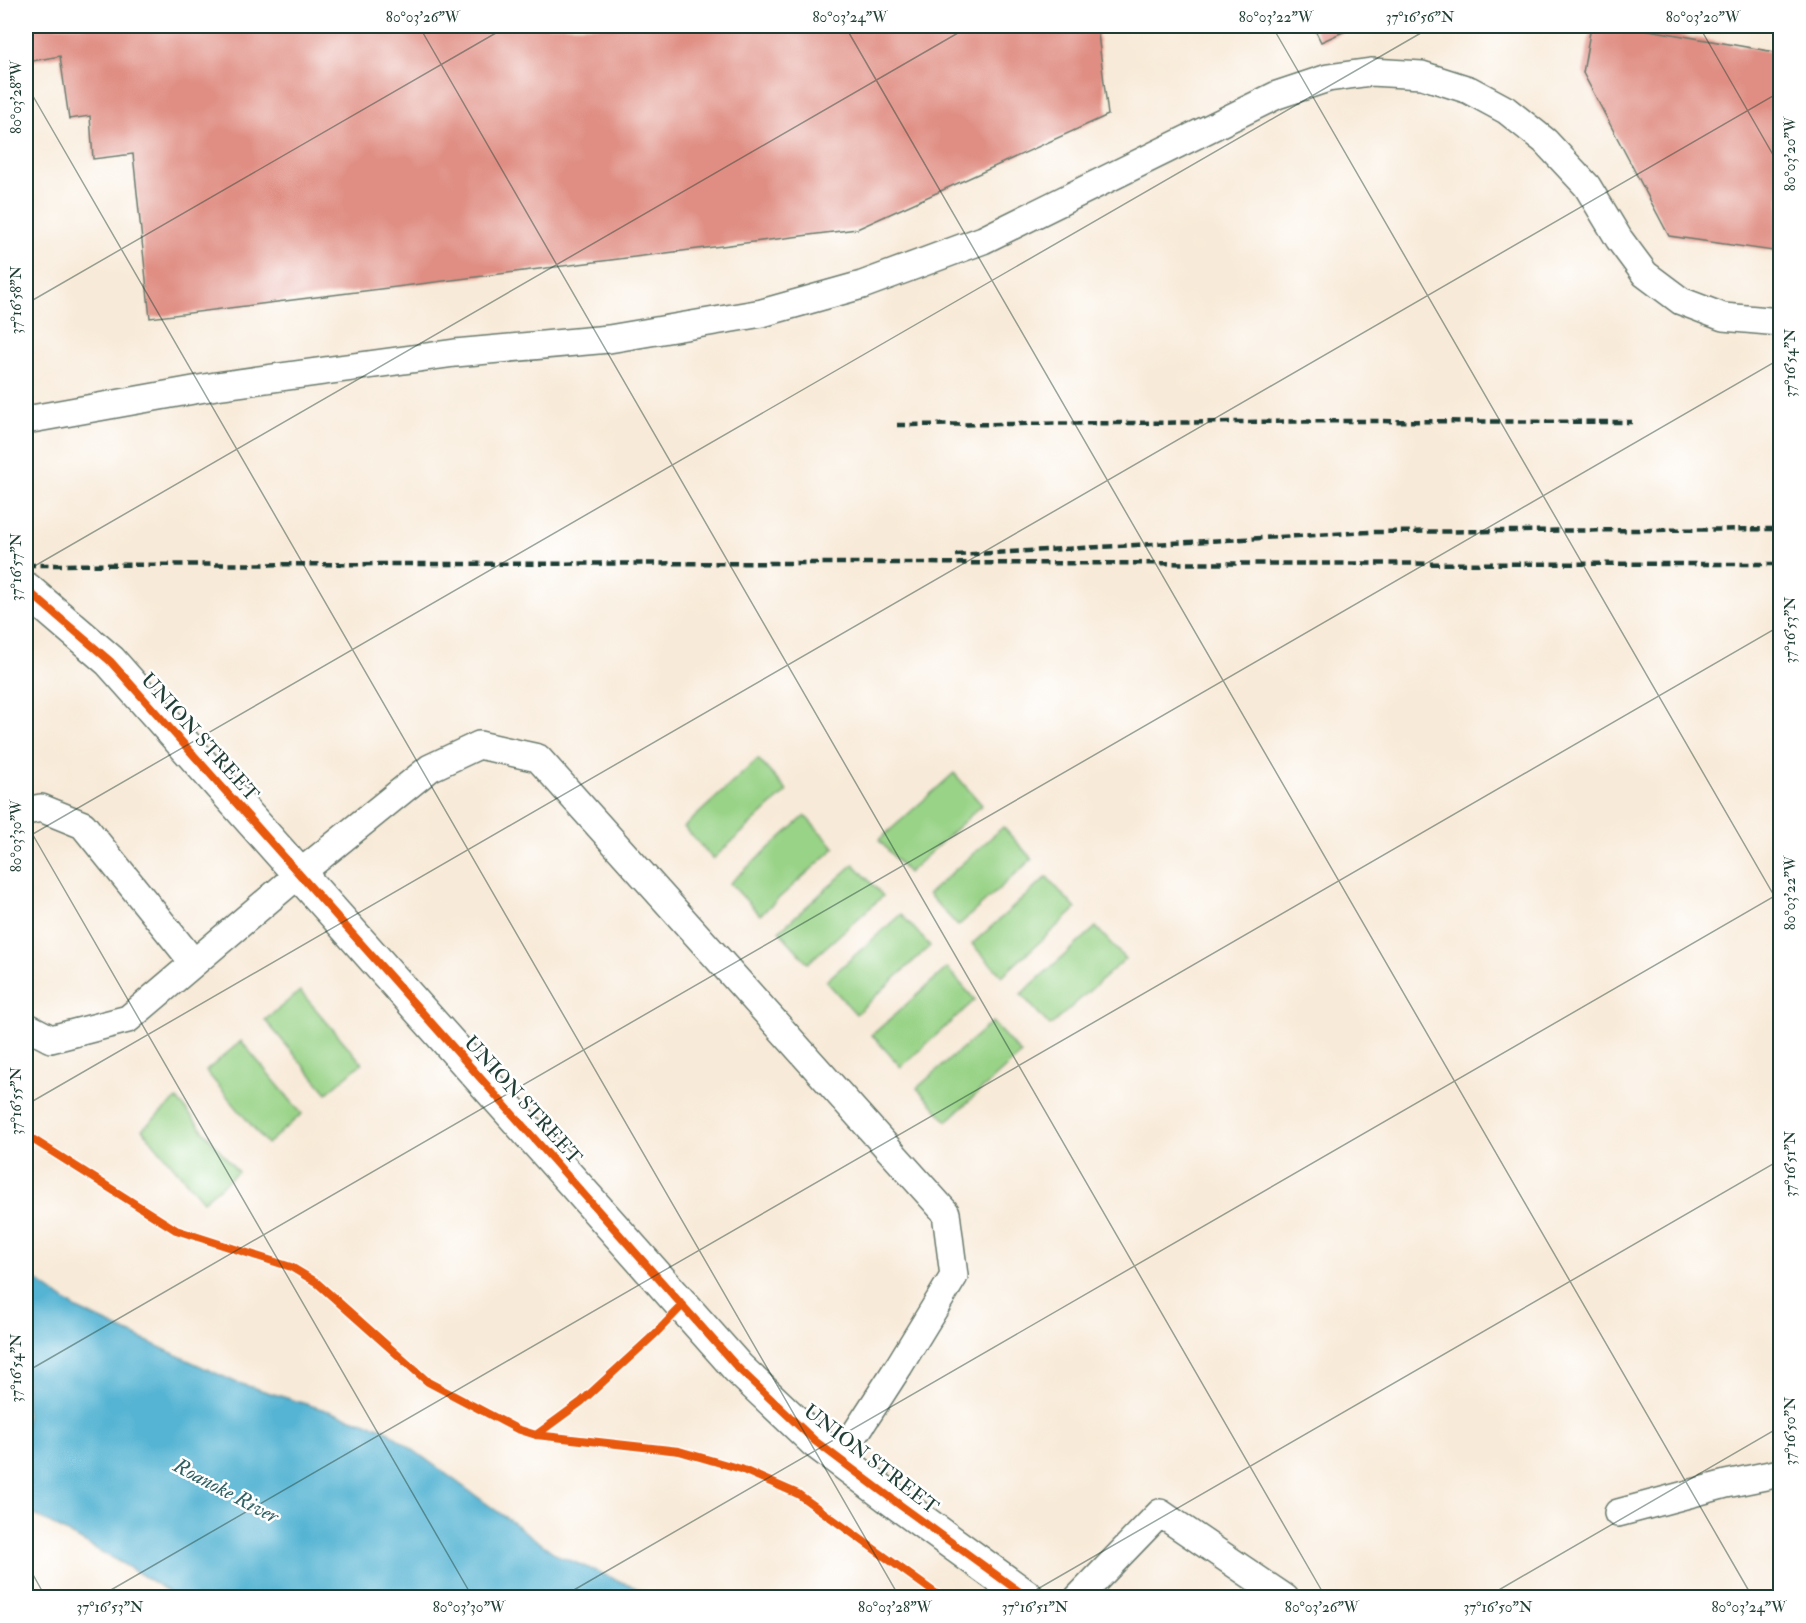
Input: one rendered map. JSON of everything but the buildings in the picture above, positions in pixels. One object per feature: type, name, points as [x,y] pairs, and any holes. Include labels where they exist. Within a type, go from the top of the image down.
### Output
[{"type":"street","name":"UNION STREET","points":[[26,589],[110,661],[738,1368],[815,1441],[1028,1598]]},
{"type":"lane","points":[[26,420],[227,385],[455,353],[609,339],[762,313],[861,285],[983,240],[1277,95],[1328,78],[1371,72],[1422,75],[1469,90],[1506,110],[1545,141],[1587,186],[1619,238],[1645,274],[1681,302],[1723,317],[1780,322]]},
{"type":"lane","points":[[26,1026],[51,1039],[128,1019],[299,874],[430,768],[479,745],[538,758],[946,1213],[954,1276],[838,1459]]},
{"type":"lane","points":[[26,811],[41,808],[83,825],[194,963]]},
{"type":"lane","points":[[1618,1513],[1726,1484],[1780,1473]]},
{"type":"lane","points":[[1078,1598],[1160,1513],[1285,1598]]},
{"type":"green space","points":[[758,759],[787,791],[713,859],[684,827]]},
{"type":"green space","points":[[954,773],[982,805],[908,873],[879,840]]},
{"type":"green space","points":[[805,816],[835,848],[760,915],[730,883]]},
{"type":"green space","points":[[1003,827],[1032,859],[958,926],[928,894]]},
{"type":"green space","points":[[854,864],[883,896],[808,963],[779,931]]},
{"type":"green space","points":[[1047,877],[1076,909],[1002,976],[972,944]]},
{"type":"green space","points":[[901,914],[930,946],[856,1014],[826,981]]},
{"type":"green space","points":[[1096,927],[1125,959],[1050,1026],[1021,994]]},
{"type":"green space","points":[[947,968],[975,1000],[901,1067],[872,1035]]},
{"type":"green space","points":[[300,991],[362,1063],[327,1093],[265,1020]]},
{"type":"green space","points":[[992,1022],[1021,1054],[947,1121],[917,1088]]},
{"type":"green space","points":[[241,1041],[302,1114],[267,1144],[206,1071]]},
{"type":"green space","points":[[177,1099],[238,1172],[203,1201],[142,1129]]},
{"type":"water","name":"Roanoke River","points":[[26,1273],[77,1309],[235,1382],[383,1428],[557,1555],[658,1597],[177,1597],[26,1510]]},
{"type":"railway","points":[[897,425],[1354,421],[1632,422]]},
{"type":"railway","points":[[956,555],[1370,532],[1780,529]]},
{"type":"railway","points":[[26,565],[1780,564]]},
{"type":"cycle path","points":[[26,589],[110,661],[738,1368],[815,1441],[1028,1598]]},
{"type":"cycle path","points":[[26,1135],[176,1230],[291,1267],[316,1282],[428,1382],[517,1429],[536,1435],[679,1451],[741,1469],[798,1494],[942,1598]]},
{"type":"cycle path","points":[[536,1435],[581,1402],[683,1305]]}]
